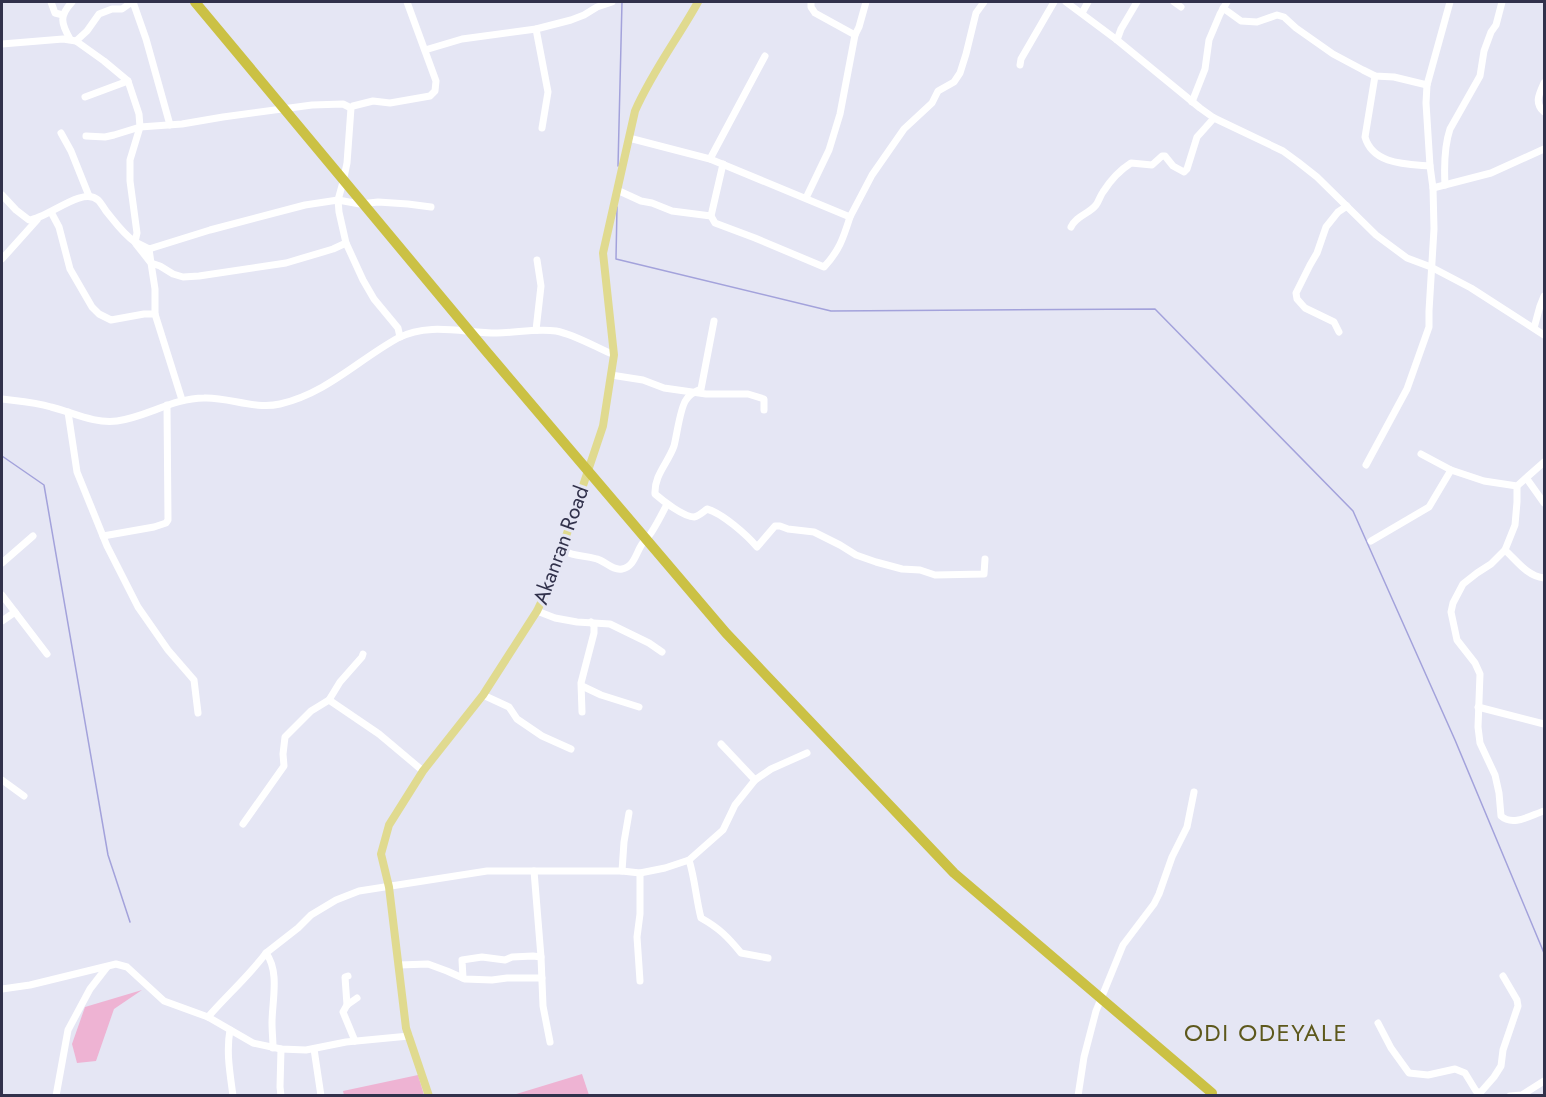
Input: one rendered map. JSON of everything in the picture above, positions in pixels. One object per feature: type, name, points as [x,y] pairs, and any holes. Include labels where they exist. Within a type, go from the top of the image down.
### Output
[{"type":"highway","points":[[195,2],[486,351],[726,633],[954,873],[1212,1093]]},
{"type":"main road","name":"Akanran Road","points":[[429,1095],[406,1028],[389,886],[381,854],[389,825],[423,771],[483,695],[537,611],[550,584],[603,426],[614,355],[603,253],[635,111],[645,89],[682,30],[695,2]]},
{"type":"street","points":[[51,2],[55,13],[63,15]]},
{"type":"street","points":[[2,44],[73,40],[87,31],[99,14],[112,9],[122,9],[132,2],[146,39],[170,125]]},
{"type":"street","points":[[351,108],[373,101],[390,103],[434,94],[437,83],[407,2]]},
{"type":"street","points":[[425,50],[462,39],[536,29],[584,15],[612,2]]},
{"type":"street","points":[[811,2],[815,13],[855,36]]},
{"type":"street","points":[[806,198],[829,150],[840,114],[855,36],[866,2]]},
{"type":"street","points":[[723,164],[711,216],[715,223],[824,267],[835,255],[850,217],[872,176],[904,129],[932,103],[938,92],[954,82],[960,73],[976,13],[984,2]]},
{"type":"street","points":[[1020,65],[1021,59],[1054,2]]},
{"type":"street","points":[[1065,2],[1117,39],[1192,102],[1214,117],[1283,151],[1317,177],[1389,246],[1407,258],[1431,267],[1471,288],[1545,335]]},
{"type":"street","points":[[1082,13],[1088,2]]},
{"type":"street","points":[[1117,39],[1137,2]]},
{"type":"street","points":[[1174,2],[1181,7]]},
{"type":"street","points":[[1366,465],[1407,389],[1429,327],[1434,229],[1426,103],[1427,85],[1450,2]]},
{"type":"street","points":[[1445,185],[1444,166],[1447,138],[1480,76],[1484,51],[1496,25],[1502,2]]},
{"type":"street","points":[[70,3],[63,15],[63,27],[73,40],[128,81],[139,114],[140,127],[130,160],[130,181],[137,233],[135,242],[151,263],[183,277],[199,276],[286,264],[346,243]]},
{"type":"street","points":[[1192,102],[1205,69],[1209,40],[1225,5],[1241,21],[1257,22],[1277,15],[1284,17],[1333,54],[1375,76],[1394,77],[1427,85]]},
{"type":"street","points":[[536,29],[548,92],[542,128]]},
{"type":"street","points":[[710,159],[765,56]]},
{"type":"street","points":[[1375,76],[1366,141],[1378,156],[1390,161],[1430,166]]},
{"type":"street","points":[[85,97],[128,81]]},
{"type":"street","points":[[1545,83],[1538,103],[1545,112]]},
{"type":"street","points":[[86,136],[105,137],[140,127],[182,124],[312,105],[343,104],[351,108]]},
{"type":"street","points":[[351,108],[347,163],[338,200],[346,243],[363,280],[374,299],[398,328],[400,337]]},
{"type":"street","points":[[1071,227],[1073,222],[1096,205],[1110,183],[1131,163],[1152,165],[1165,156],[1173,166],[1184,172],[1197,137],[1214,117]]},
{"type":"street","points":[[61,133],[71,151],[89,196]]},
{"type":"street","points":[[629,138],[710,159],[850,217]]},
{"type":"street","points":[[1433,189],[1491,173],[1545,149]]},
{"type":"street","points":[[617,190],[672,211],[711,216]]},
{"type":"street","points":[[2,259],[37,220],[70,202],[89,196],[97,199],[126,236],[149,249],[305,205],[338,200],[360,204],[378,202],[431,207]]},
{"type":"street","points":[[3,198],[29,220],[37,220]]},
{"type":"street","points":[[1339,332],[1334,322],[1315,314],[1300,304],[1296,293],[1317,253],[1326,227],[1338,212],[1347,206]]},
{"type":"street","points":[[51,212],[59,227],[70,270],[92,307],[99,314],[111,320],[155,314]]},
{"type":"street","points":[[149,249],[155,288],[155,314],[182,400]]},
{"type":"street","points":[[536,330],[541,286],[537,260]]},
{"type":"street","points":[[1534,328],[1545,296]]},
{"type":"street","points":[[714,321],[701,389],[685,401],[673,447],[655,485],[655,494],[667,504],[692,517],[698,516],[707,509],[714,511],[757,547],[775,526],[780,526],[814,532],[856,555],[876,562],[935,575],[984,574],[985,559]]},
{"type":"street","points":[[2,399],[49,406],[94,420],[114,422],[134,418],[182,400],[216,398],[263,405],[281,404],[325,387],[400,337],[412,332],[433,329],[499,333],[536,330],[557,332],[614,355]]},
{"type":"street","points":[[611,375],[644,380],[664,388],[706,394],[748,394],[764,399],[764,410]]},
{"type":"street","points":[[103,536],[154,527],[168,520],[167,405]]},
{"type":"street","points":[[68,412],[77,472],[103,536],[138,607],[168,650],[194,680],[198,713]]},
{"type":"street","points":[[1421,454],[1451,470],[1484,481],[1517,486],[1545,462]]},
{"type":"street","points":[[1371,541],[1429,507],[1451,470]]},
{"type":"street","points":[[1527,478],[1545,503]]},
{"type":"street","points":[[1517,486],[1515,525],[1505,550],[1491,564],[1463,584],[1451,612],[1457,640],[1475,663],[1480,674],[1478,707],[1480,743],[1495,775],[1501,816],[1506,820],[1516,821],[1545,811]]},
{"type":"street","points":[[561,549],[570,555],[597,559],[621,570],[628,567],[635,558],[644,541],[657,525],[667,504]]},
{"type":"street","points":[[2,563],[33,536]]},
{"type":"street","points":[[1505,550],[1530,574],[1545,578]]},
{"type":"street","points":[[2,595],[47,654]]},
{"type":"street","points":[[537,611],[555,618],[577,622],[610,624],[662,652]]},
{"type":"street","points":[[2,621],[15,612]]},
{"type":"street","points":[[582,712],[581,683],[594,633],[594,626],[591,622]]},
{"type":"street","points":[[243,824],[284,766],[285,737],[311,711],[329,700],[340,682],[363,654]]},
{"type":"street","points":[[582,686],[601,695],[639,707]]},
{"type":"street","points":[[483,695],[509,707],[518,718],[542,736],[571,749]]},
{"type":"street","points":[[329,700],[379,734],[423,771]]},
{"type":"street","points":[[1478,707],[1545,724]]},
{"type":"street","points":[[722,744],[755,780]]},
{"type":"street","points":[[208,1017],[231,990],[253,971],[266,952],[311,915],[336,900],[359,891],[487,871],[640,873],[665,868],[689,860],[723,830],[735,805],[755,780],[771,769],[807,753]]},
{"type":"street","points":[[2,780],[24,796]]},
{"type":"street","points":[[1078,1095],[1084,1058],[1096,1011],[1123,945],[1160,894],[1172,857],[1187,827],[1194,792]]},
{"type":"street","points":[[622,871],[629,813]]},
{"type":"street","points":[[689,860],[694,874],[701,918],[716,926],[741,953],[768,958]]},
{"type":"street","points":[[534,871],[543,1006],[550,1042]]},
{"type":"street","points":[[640,873],[640,914],[637,937],[640,981]]},
{"type":"street","points":[[266,952],[272,964],[274,978],[272,1025],[277,1048],[281,1095]]},
{"type":"street","points":[[463,978],[462,960],[482,957],[505,960],[512,957],[541,957]]},
{"type":"street","points":[[2,989],[30,985],[116,964],[127,967],[164,1001],[208,1017],[253,1043],[277,1048],[306,1050],[355,1041],[409,1036]]},
{"type":"street","points":[[399,965],[428,964],[463,978],[492,980],[542,978]]},
{"type":"street","points":[[56,1095],[68,1030],[90,989],[107,967]]},
{"type":"street","points":[[347,1005],[345,977],[348,976]]},
{"type":"street","points":[[1378,1023],[1391,1048],[1409,1073],[1428,1075],[1455,1069],[1465,1073],[1480,1094],[1501,1066],[1502,1051],[1518,1006],[1503,976]]},
{"type":"street","points":[[355,1041],[343,1012],[347,1005],[357,998]]},
{"type":"street","points":[[231,1030],[228,1042],[233,1095]]},
{"type":"street","points":[[314,1049],[321,1095]]},
{"type":"street","points":[[1510,1095],[1522,1095],[1545,1081]]},
{"type":"shaded area","points":[[142,990],[114,1009],[96,1061],[77,1063],[72,1044],[85,1007]]},
{"type":"shaded area","points":[[582,1074],[589,1095],[513,1095]]},
{"type":"shaded area","points":[[418,1075],[424,1095],[344,1095],[343,1091]]},
{"type":"waterway","points":[[618,166],[622,2]]},
{"type":"waterway","points":[[617,207],[616,259],[831,311],[1155,309],[1353,511],[1455,740],[1544,953]]},
{"type":"waterway","points":[[2,456],[44,485],[108,855],[130,922]]},
{"type":"district","name":"ODI ODEYALE","points":[[1266,1032]]}]
